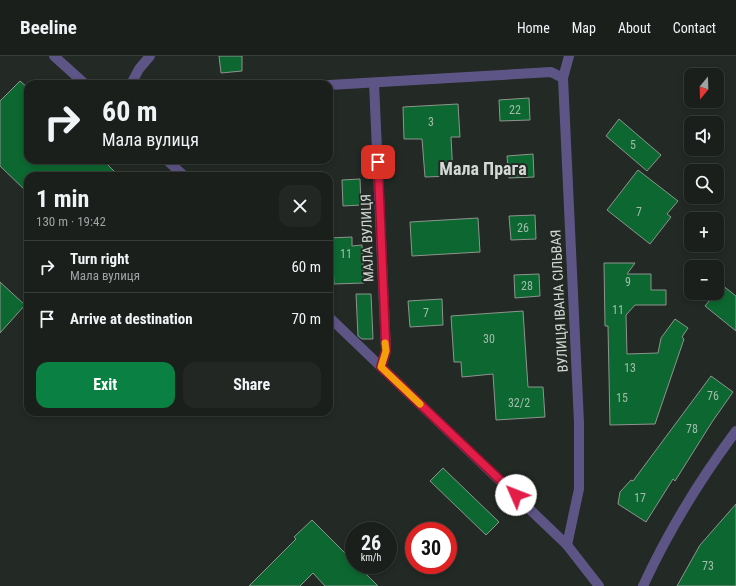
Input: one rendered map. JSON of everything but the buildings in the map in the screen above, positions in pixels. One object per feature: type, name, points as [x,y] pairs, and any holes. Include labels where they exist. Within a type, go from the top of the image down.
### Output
[{"type":"street","points":[[54,56],[81,80]]},
{"type":"street","points":[[133,80],[138,69],[150,56]]},
{"type":"street","name":"ВУЛИЦЯ ІВАНА СІЛЬВАЯ","points":[[567,545],[579,489],[579,423],[563,78],[569,56]]},
{"type":"street","points":[[333,85],[551,72],[563,78]]},
{"type":"street","name":"МАЛА ВУЛИЦЯ","points":[[374,83],[386,351],[381,367]]},
{"type":"street","points":[[171,164],[180,172]]},
{"type":"street","points":[[333,321],[567,545],[599,586]]},
{"type":"street","points":[[643,586],[653,564],[690,500],[736,430]]},
{"type":"slow traffic","points":[[385,343],[386,351],[381,367],[420,404]]},
{"type":"district","name":"Мала Прага","points":[[483,168]]},
{"type":"route","points":[[378,162],[386,351],[381,367],[516,495]]}]
